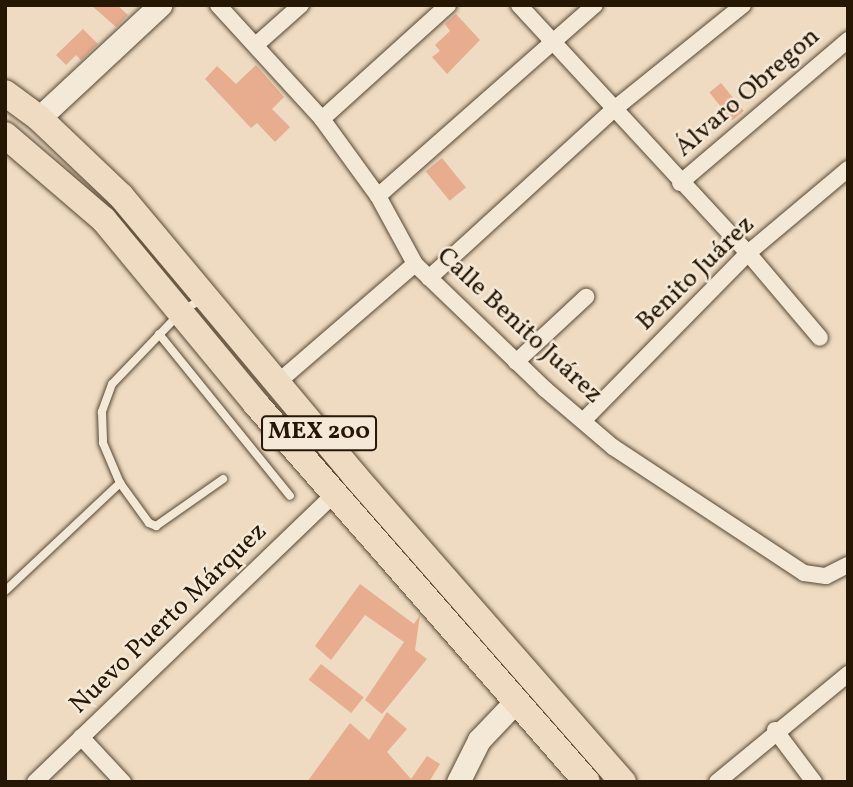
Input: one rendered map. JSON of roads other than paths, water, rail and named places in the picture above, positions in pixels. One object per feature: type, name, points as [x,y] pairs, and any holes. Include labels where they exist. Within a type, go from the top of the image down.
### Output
[{"type":"main road","name":"MEX 200","points":[[5,93],[38,118],[121,196],[256,404],[337,491],[587,782]]},
{"type":"main road","name":"MEX 200","points":[[10,146],[104,220],[277,383],[623,782]]},
{"type":"street","points":[[38,118],[160,5]]},
{"type":"street","name":"Calle Benito Juárez","points":[[218,5],[257,44],[322,119],[378,196],[415,264],[516,362],[613,447],[804,573],[827,576],[848,565]]},
{"type":"street","points":[[257,44],[301,5]]},
{"type":"street","points":[[322,119],[448,5]]},
{"type":"street","points":[[519,5],[555,41],[680,183],[748,253],[820,338]]},
{"type":"street","points":[[378,196],[595,5]]},
{"type":"street","points":[[429,278],[613,110],[743,5]]},
{"type":"street","name":"Álvaro Obregon","points":[[680,183],[848,40]]},
{"type":"street","name":"Benito Juárez","points":[[584,420],[748,253],[848,169]]},
{"type":"street","points":[[277,383],[415,264]]},
{"type":"street","points":[[516,362],[586,297]]},
{"type":"street","name":"Nuevo Puerto Márquez","points":[[34,782],[337,491]]},
{"type":"street","points":[[717,782],[775,730],[842,679],[848,696]]},
{"type":"street","points":[[458,782],[479,740],[516,701]]},
{"type":"street","points":[[775,730],[814,782]]},
{"type":"street","points":[[81,737],[122,782]]},
{"type":"lane","points":[[193,304],[159,334],[112,384],[102,412],[103,443],[120,483],[149,523],[156,526],[223,479]]},
{"type":"lane","points":[[159,334],[290,496]]},
{"type":"lane","points":[[5,591],[120,483]]}]
